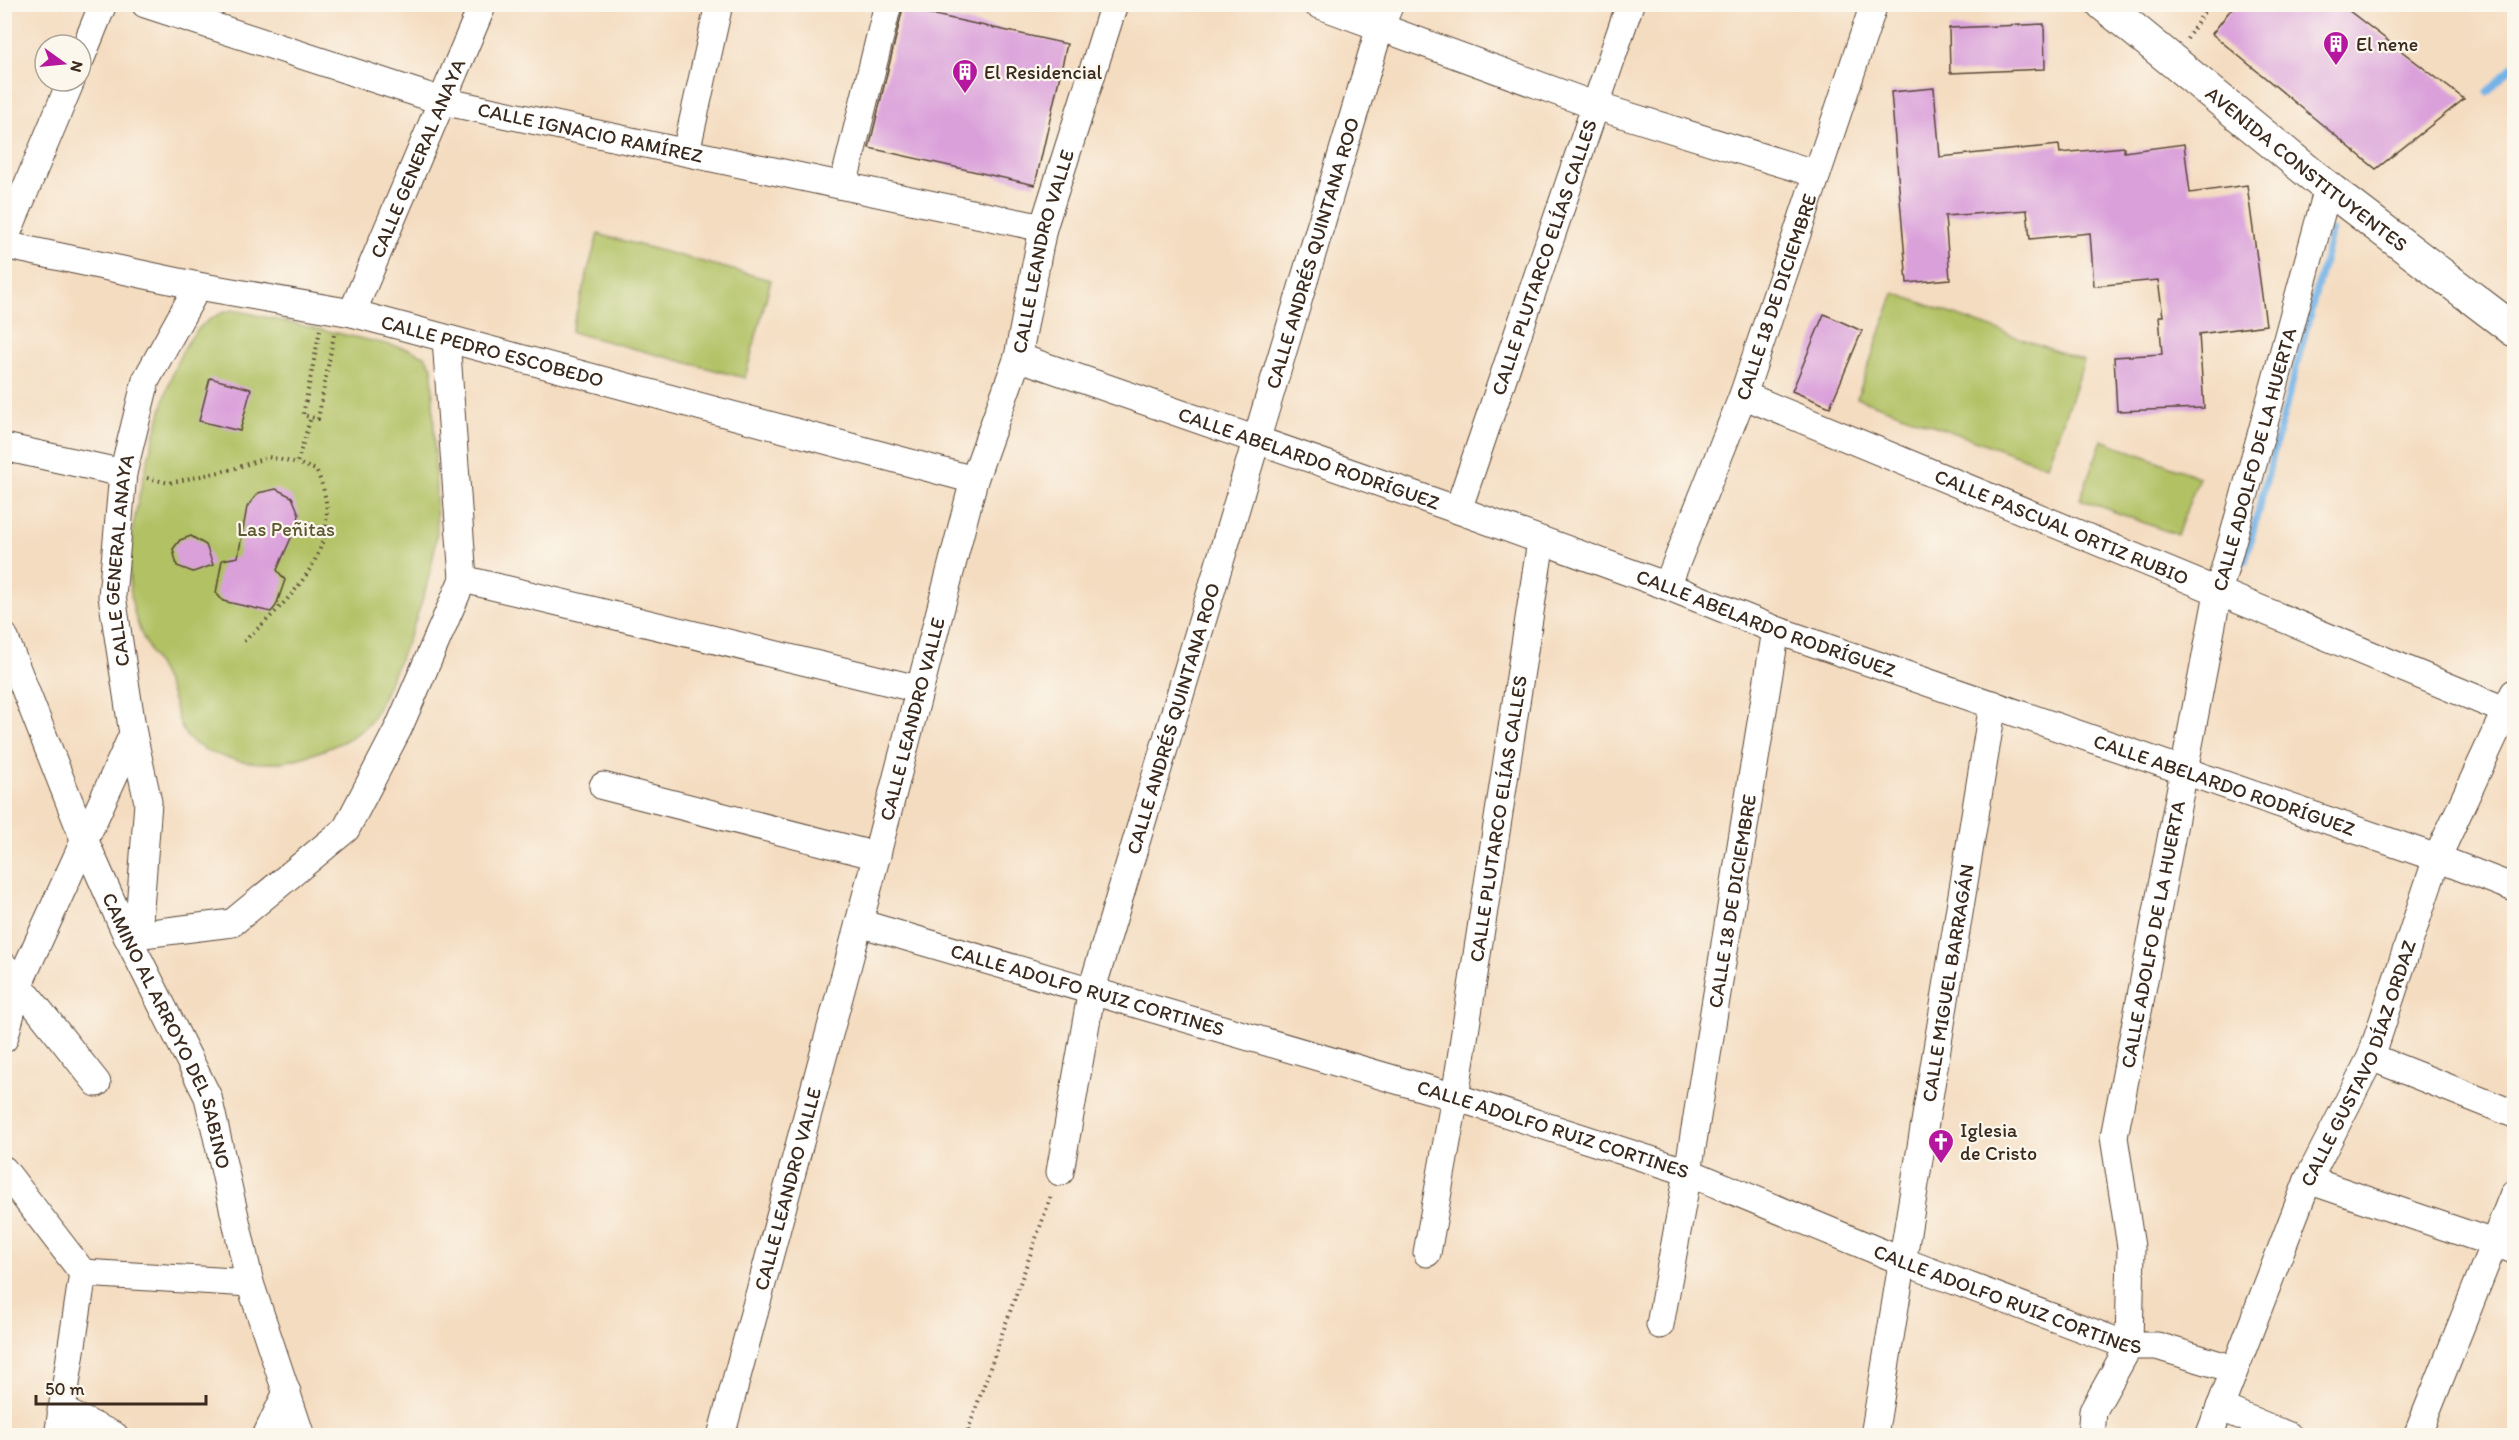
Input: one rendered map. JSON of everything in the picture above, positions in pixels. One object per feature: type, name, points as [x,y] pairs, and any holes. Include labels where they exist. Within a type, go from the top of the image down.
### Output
[{"type":"main road","name":"AVENIDA CONSTITUYENTES","points":[[2103,4],[2328,188],[2514,330]]},
{"type":"street","points":[[91,33],[103,4]]},
{"type":"street","name":"CALLE IGNACIO RAMÍREZ","points":[[145,4],[442,101],[1043,228]]},
{"type":"street","name":"CALLE GENERAL ANAYA","points":[[343,321],[483,4]]},
{"type":"street","points":[[686,152],[719,4]]},
{"type":"street","points":[[843,186],[888,4]]},
{"type":"street","name":"CALLE LEANDRO VALLE","points":[[721,1436],[877,856],[918,689],[974,480],[1018,357],[1043,228],[1114,4]]},
{"type":"street","points":[[1317,4],[1385,16],[1596,106],[1817,174]]},
{"type":"street","name":"CALLE PLUTARCO ELÍAS CALLES","points":[[1458,510],[1630,4]]},
{"type":"street","name":"CALLE 18 DE DICIEMBRE","points":[[1667,586],[1743,395],[1874,4]]},
{"type":"street","name":"CALLE ANDRÉS QUINTANA ROO","points":[[1060,1172],[1092,990],[1385,16]]},
{"type":"street","points":[[4,243],[66,93]]},
{"type":"street","name":"CALLE ADOLFO DE LA HUERTA","points":[[2091,1436],[2093,1411],[2129,1346],[2131,1247],[2114,1137],[2186,771],[2218,593],[2328,188]]},
{"type":"street","name":"CALLE PEDRO ESCOBEDO","points":[[4,243],[343,321],[446,339],[974,480]]},
{"type":"street","name":"CALLE GENERAL ANAYA","points":[[132,936],[148,802],[133,734],[112,596],[123,473],[146,380],[198,286]]},
{"type":"street","points":[[132,936],[232,923],[346,829],[399,727],[463,579],[446,339]]},
{"type":"street","name":"CALLE ABELARDO RODRÍGUEZ","points":[[1018,357],[1458,510],[1667,586],[1776,630],[2436,858],[2514,888]]},
{"type":"street","name":"CALLE PASCUAL ORTIZ RUBIO","points":[[1743,395],[2218,593],[2512,706]]},
{"type":"street","points":[[4,447],[123,473]]},
{"type":"street","name":"CALLE PLUTARCO ELÍAS CALLES","points":[[1427,1253],[1455,1097],[1540,541]]},
{"type":"street","points":[[463,579],[918,689]]},
{"type":"street","name":"CALLE 18 DE DICIEMBRE","points":[[1660,1326],[1688,1172],[1776,630]]},
{"type":"street","name":"CAMINO AL ARROYO DEL SABINO","points":[[6,647],[84,839],[208,1097],[250,1283],[301,1436]]},
{"type":"street","name":"CALLE MIGUEL BARRAGÁN","points":[[1874,1436],[1993,704]]},
{"type":"street","name":"CALLE GUSTAVO DÍAZ ORDAZ","points":[[2209,1436],[2308,1180],[2371,1057],[2436,858],[2512,706]]},
{"type":"street","points":[[4,1040],[12,975],[84,839],[133,734]]},
{"type":"street","points":[[603,786],[877,856]]},
{"type":"street","name":"CALLE ADOLFO RUIZ CORTINES","points":[[859,923],[1455,1097],[1688,1172],[1902,1261],[2129,1346],[2157,1346],[2233,1369]]},
{"type":"street","points":[[12,975],[97,1083]]},
{"type":"street","points":[[2371,1057],[2514,1114]]},
{"type":"street","points":[[4,1170],[83,1273],[60,1423],[115,1436]]},
{"type":"street","points":[[2308,1180],[2503,1247]]},
{"type":"street","points":[[2417,1436],[2503,1247],[2514,1193]]},
{"type":"street","points":[[83,1273],[250,1283]]},
{"type":"street","points":[[266,1436],[287,1392]]},
{"type":"street","points":[[2220,1407],[2289,1436]]},
{"type":"path","points":[[2172,61],[2209,4]]},
{"type":"path","points":[[321,326],[303,415],[318,419],[343,321]]},
{"type":"path","points":[[297,463],[311,417]]},
{"type":"path","points":[[123,473],[169,483],[233,469],[268,457],[316,470],[324,486],[326,528],[321,548],[311,568],[279,610],[244,641]]},
{"type":"path","points":[[966,1436],[1060,1172]]},
{"type":"green space","points":[[598,234],[771,280],[745,378],[571,332]]},
{"type":"green space","points":[[1894,293],[2084,361],[2047,466],[1857,398]]},
{"type":"green space","name":"Las Peñitas","points":[[234,310],[408,349],[425,356],[432,367],[437,532],[431,570],[408,640],[369,723],[360,731],[335,745],[305,756],[276,762],[256,763],[215,754],[197,745],[185,734],[169,689],[139,628],[132,603],[129,577],[134,521],[146,465],[169,383],[183,350],[192,336],[217,315]]},
{"type":"green space","points":[[2102,440],[2199,477],[2177,535],[2080,499]]},
{"type":"building","name":"El nene","points":[[2235,4],[2340,4],[2464,99],[2376,169],[2212,34]]},
{"type":"building","name":"El Residencial","points":[[903,8],[1067,44],[1035,185],[869,148]]},
{"type":"building","points":[[2044,24],[2045,69],[1950,73],[1949,28]]},
{"type":"building","points":[[1934,88],[1940,157],[2059,145],[2060,153],[2124,147],[2124,152],[2184,144],[2190,193],[2247,185],[2266,325],[2199,334],[2204,408],[2117,411],[2114,357],[2162,354],[2159,316],[2163,316],[2158,280],[2094,286],[2090,233],[2030,239],[2027,210],[1945,216],[1950,279],[1907,283],[1891,92]]},
{"type":"building","points":[[1824,314],[1862,331],[1830,407],[1792,391]]},
{"type":"building","points":[[210,378],[251,389],[240,431],[199,421]]},
{"type":"building","points":[[276,489],[292,497],[299,514],[298,522],[277,570],[285,580],[276,606],[271,612],[223,601],[216,593],[222,560],[238,557],[247,507],[258,493]]},
{"type":"building","points":[[191,536],[206,545],[213,565],[193,572],[177,566],[173,549],[180,540]]},
{"type":"waterway","points":[[2487,92],[2514,65]]},
{"type":"waterway","points":[[2245,561],[2332,231]]},
{"type":"place","name":"El nene","points":[[2336,67]]},
{"type":"place","name":"El Residencial","points":[[965,95]]},
{"type":"place","name":"Iglesia de Cristo","points":[[1941,1165]]}]
